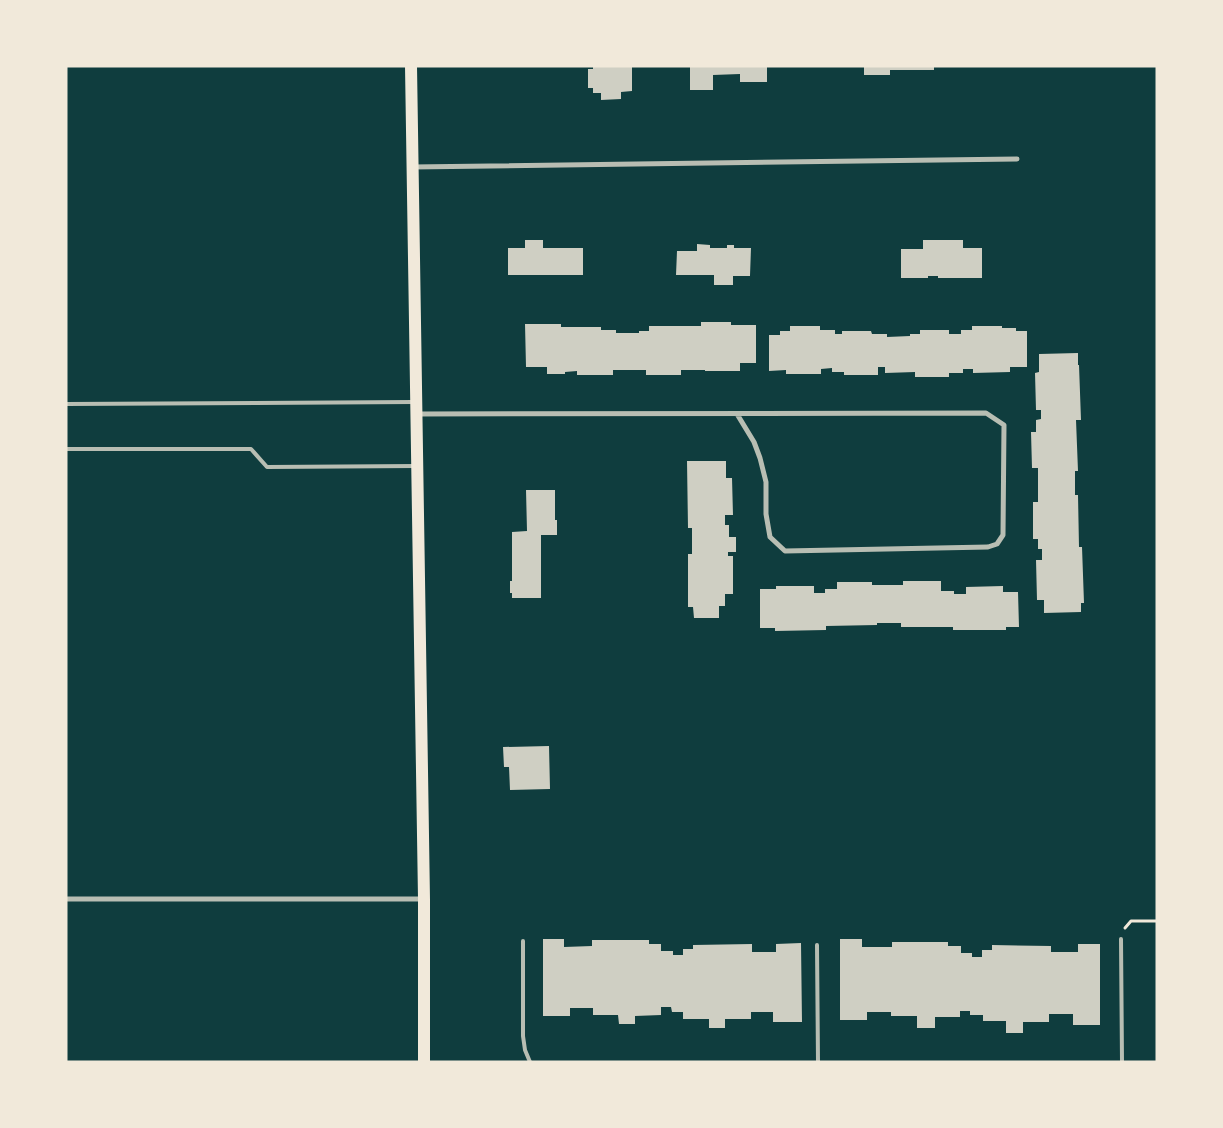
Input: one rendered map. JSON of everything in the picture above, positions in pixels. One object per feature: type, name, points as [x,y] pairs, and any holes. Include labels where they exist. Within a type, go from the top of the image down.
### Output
[{"type":"main road","points":[[411,66],[424,899],[424,1062]]},
{"type":"street","points":[[412,167],[1017,158]]},
{"type":"street","points":[[417,408],[737,414],[986,413],[1004,425],[1003,535],[997,544],[988,547],[785,551],[770,537],[766,514],[766,482],[760,458],[754,442],[737,414]]},
{"type":"street","points":[[66,899],[424,899]]},
{"type":"lane","points":[[66,404],[417,408]]},
{"type":"lane","points":[[66,448],[251,449],[267,467],[418,466]]},
{"type":"lane","points":[[1121,939],[1122,1062]]},
{"type":"lane","points":[[523,941],[523,1036],[525,1050],[530,1062]]},
{"type":"lane","points":[[817,945],[818,1062]]},
{"type":"path","points":[[1121,939],[1125,927],[1131,921],[1157,921]]},
{"type":"building","points":[[593,66],[632,66],[632,91],[621,92],[621,99],[601,100],[601,93],[593,93],[593,88],[588,88],[588,69],[593,69]]},
{"type":"building","points":[[690,66],[767,66],[767,82],[740,82],[740,74],[713,75],[713,90],[690,90]]},
{"type":"building","points":[[864,66],[934,66],[934,70],[890,70],[890,75],[864,75]]},
{"type":"building","points":[[525,240],[543,240],[543,248],[583,248],[583,275],[508,275],[508,248],[525,248]]},
{"type":"building","points":[[923,240],[963,240],[963,248],[982,248],[982,278],[938,278],[938,276],[928,276],[928,278],[901,278],[901,249],[923,249]]},
{"type":"building","points":[[697,244],[710,245],[710,248],[727,248],[727,245],[734,245],[734,248],[751,248],[750,276],[733,276],[733,285],[714,285],[714,275],[676,275],[677,251],[697,251]]},
{"type":"building","points":[[701,322],[731,322],[731,325],[756,325],[756,363],[740,363],[740,371],[681,370],[681,375],[646,375],[646,370],[613,370],[613,375],[577,375],[577,371],[565,372],[565,374],[547,374],[547,367],[526,367],[525,324],[561,324],[561,327],[601,327],[601,330],[616,330],[616,333],[639,333],[639,331],[649,331],[649,326],[701,326]]},
{"type":"building","points":[[790,326],[820,326],[820,330],[835,330],[835,334],[842,334],[842,331],[871,331],[872,334],[887,334],[887,337],[920,334],[920,330],[949,330],[949,334],[961,334],[961,330],[972,330],[972,326],[1016,328],[1016,331],[1027,331],[1027,367],[1010,367],[1010,372],[973,373],[973,369],[963,369],[963,373],[949,373],[949,377],[915,377],[915,372],[885,373],[885,367],[878,367],[878,375],[844,375],[844,372],[832,372],[832,368],[821,369],[821,374],[786,374],[786,370],[769,371],[769,335],[780,335],[780,331],[790,331]]},
{"type":"building","points":[[1078,353],[1081,420],[1076,420],[1078,471],[1075,471],[1075,495],[1078,495],[1079,547],[1082,547],[1084,603],[1081,603],[1081,612],[1044,613],[1044,600],[1037,600],[1036,560],[1042,560],[1042,549],[1038,549],[1038,539],[1033,539],[1033,502],[1038,502],[1038,468],[1032,468],[1031,432],[1036,432],[1036,420],[1041,419],[1041,410],[1036,410],[1035,373],[1039,372],[1039,354]]},
{"type":"building","points":[[687,461],[726,461],[726,478],[732,478],[733,515],[725,515],[725,525],[729,525],[729,537],[736,537],[736,552],[728,552],[728,556],[733,556],[733,594],[725,594],[725,606],[719,606],[719,618],[694,618],[693,607],[688,607],[688,554],[692,554],[692,528],[688,528]]},
{"type":"building","points":[[526,490],[555,490],[557,535],[541,535],[541,598],[512,598],[512,593],[510,593],[510,581],[512,581],[512,532],[527,531]]},
{"type":"building","points":[[903,581],[941,581],[941,591],[954,591],[954,594],[966,594],[966,587],[1003,586],[1003,592],[1018,592],[1019,627],[1006,627],[1006,630],[953,630],[953,627],[901,627],[901,623],[877,623],[877,625],[826,626],[826,630],[775,631],[775,628],[760,628],[760,589],[776,589],[776,586],[814,586],[814,593],[825,593],[825,589],[837,589],[837,582],[872,582],[872,585],[903,585]]},
{"type":"building","points":[[549,746],[550,789],[510,790],[509,767],[504,767],[503,747]]},
{"type":"building","points":[[543,939],[564,939],[564,947],[592,946],[592,940],[649,940],[649,944],[661,944],[661,951],[673,951],[673,955],[683,955],[683,949],[693,949],[693,945],[752,944],[752,952],[776,952],[776,944],[801,943],[802,1022],[773,1022],[773,1012],[751,1012],[751,1019],[725,1019],[725,1028],[709,1028],[709,1019],[683,1019],[683,1012],[672,1012],[671,1007],[661,1007],[661,1015],[635,1016],[635,1024],[619,1024],[618,1015],[593,1015],[593,1008],[570,1008],[570,1016],[543,1016]]},
{"type":"building","points":[[840,939],[862,939],[862,947],[892,947],[892,942],[948,942],[948,946],[961,946],[961,953],[972,953],[972,957],[982,957],[982,950],[992,950],[992,945],[1051,946],[1051,952],[1078,952],[1078,944],[1100,944],[1100,1025],[1073,1025],[1073,1014],[1049,1014],[1049,1022],[1023,1022],[1023,1033],[1006,1033],[1006,1021],[983,1021],[983,1015],[970,1015],[970,1011],[960,1011],[960,1017],[935,1017],[935,1028],[917,1028],[917,1016],[891,1016],[891,1012],[867,1012],[867,1020],[840,1020]]}]
